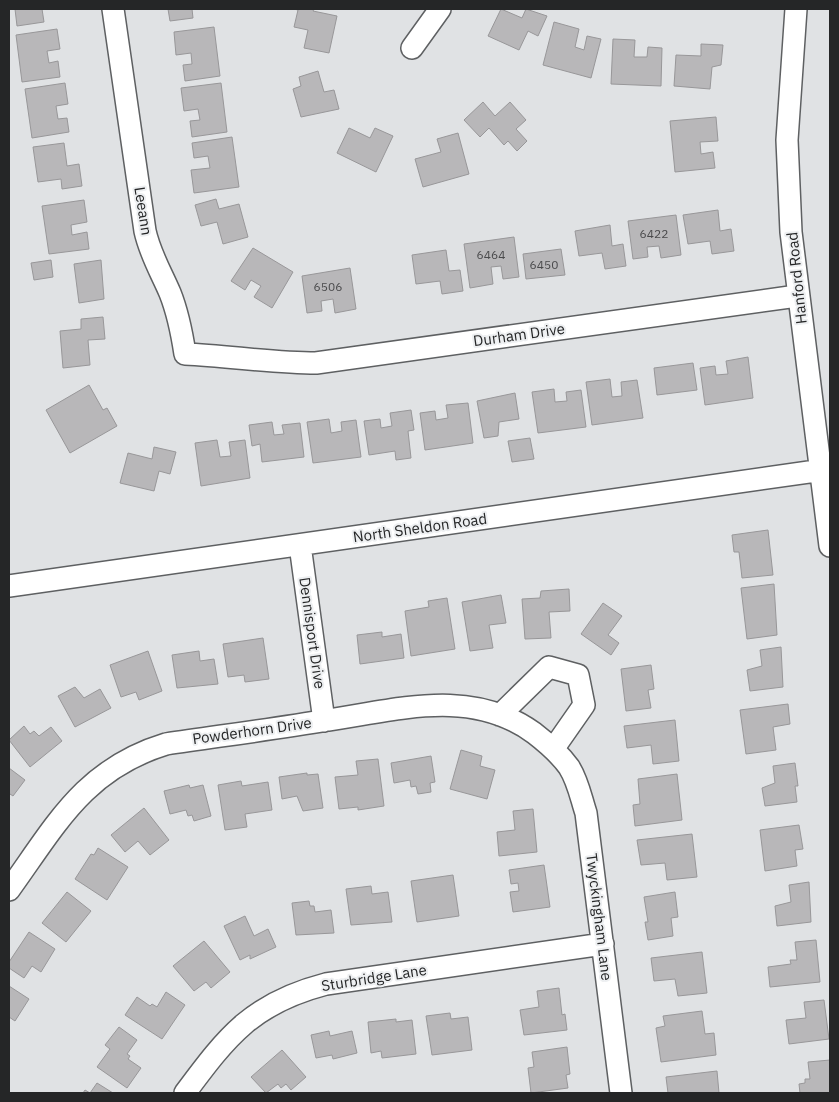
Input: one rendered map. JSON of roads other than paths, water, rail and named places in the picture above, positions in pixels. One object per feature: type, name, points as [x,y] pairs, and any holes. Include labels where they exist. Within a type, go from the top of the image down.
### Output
[{"type":"street","name":"Leeann","points":[[113,9],[145,231],[150,252],[170,294],[180,327],[185,354],[240,357]]},
{"type":"street","points":[[412,48],[440,9]]},
{"type":"street","name":"Hanford Road","points":[[796,9],[788,140],[791,232],[798,296],[826,470],[830,546]]},
{"type":"street","name":"Durham Drive","points":[[240,357],[290,363],[316,363],[798,296]]},
{"type":"street","name":"North Sheldon Road","points":[[9,586],[826,470]]},
{"type":"street","name":"Dennisport Drive","points":[[300,545],[324,721]]},
{"type":"street","points":[[500,715],[549,667],[578,675],[584,705],[554,748]]},
{"type":"street","name":"Powderhorn Drive","points":[[9,890],[72,803],[92,782],[113,767],[147,750],[166,744],[440,704],[475,706],[500,715],[529,730]]},
{"type":"street","name":"Twyckingham Lane","points":[[529,730],[554,748],[570,768],[586,813],[620,1093]]},
{"type":"street","name":"Sturbridge Lane","points":[[185,1093],[218,1049],[240,1025],[286,997],[304,990],[326,984],[603,944]]}]
